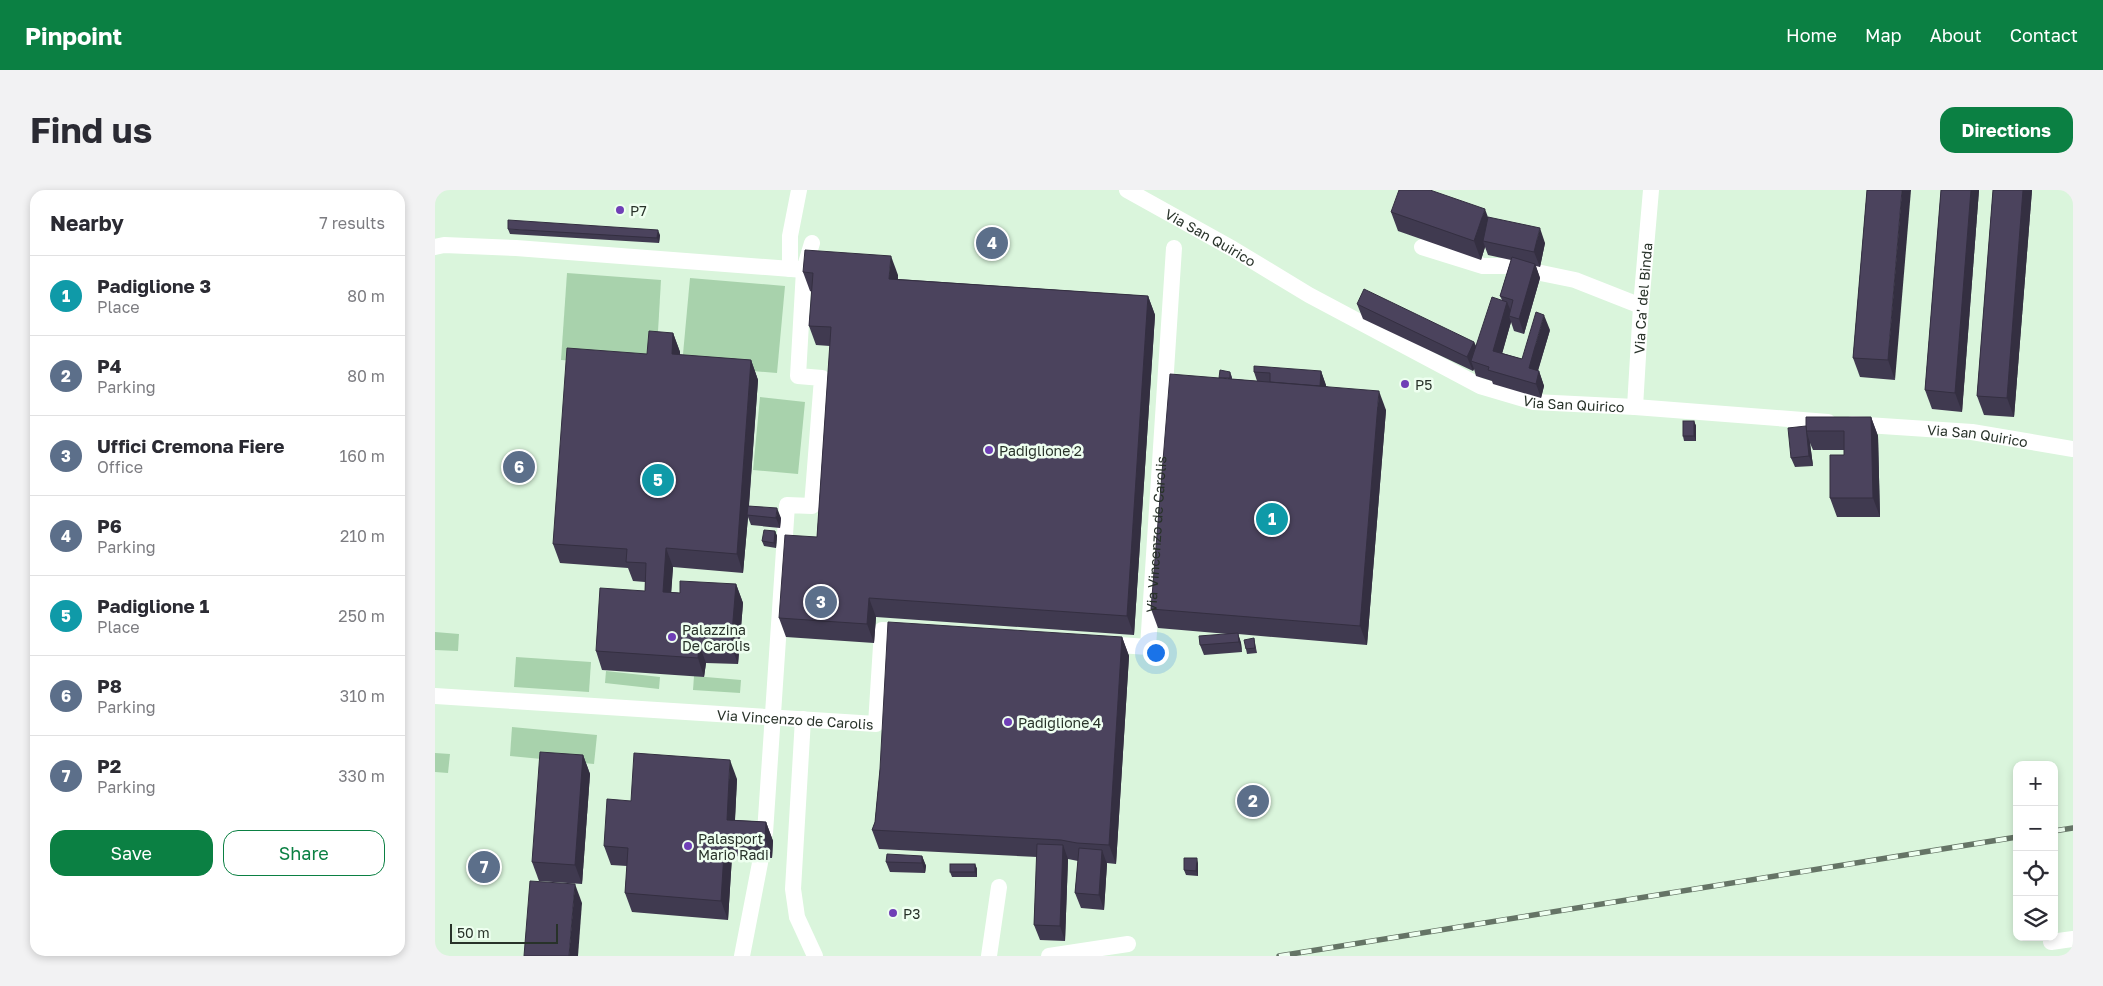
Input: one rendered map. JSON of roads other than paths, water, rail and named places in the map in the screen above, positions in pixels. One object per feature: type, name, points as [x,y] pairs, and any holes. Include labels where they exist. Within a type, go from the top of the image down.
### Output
[{"type":"street","points":[[765,833],[787,505],[812,506],[822,378],[798,376],[797,269],[790,236],[799,190]]},
{"type":"street","name":"Via San Quirico","points":[[1127,190],[1233,249],[1309,295],[1479,386],[1534,402],[1635,407],[1972,432],[2073,449]]},
{"type":"street","name":"Via Ca' del Binda","points":[[1635,407],[1651,190]]},
{"type":"street","points":[[797,269],[812,243]]},
{"type":"street","points":[[435,247],[444,245],[516,248],[797,269]]},
{"type":"street","points":[[1422,247],[1483,266],[1507,266],[1575,280],[1641,306]]},
{"type":"street","name":"Via Vincenzo de Carolis","points":[[1089,643],[1149,647],[1174,248]]},
{"type":"street","name":"Via Vincenzo de Carolis","points":[[435,696],[876,724],[883,630],[922,632]]},
{"type":"street","points":[[803,719],[793,889],[797,917],[815,956]]},
{"type":"street","points":[[742,956],[760,863]]},
{"type":"street","points":[[989,956],[999,887]]},
{"type":"street","points":[[2051,942],[2073,939]]},
{"type":"street","points":[[1049,956],[1128,944]]},
{"type":"railway","points":[[2058,830],[2073,828]]},
{"type":"railway","points":[[1279,956],[2013,838]]},
{"type":"place","name":"P7","points":[[620,210]]},
{"type":"place","name":"P6","points":[[992,243]]},
{"type":"place","name":"P5","points":[[1405,384]]},
{"type":"place","name":"Padiglione 2","points":[[989,450]]},
{"type":"place","name":"P8","points":[[519,467]]},
{"type":"place","name":"Padiglione 1","points":[[658,480]]},
{"type":"place","name":"Padiglione 3","points":[[1272,519]]},
{"type":"place","name":"Uffici Cremona Fiere","points":[[821,602]]},
{"type":"place","name":"Palazzina De Carolis","points":[[672,637]]},
{"type":"place","name":"Padiglione 4","points":[[1008,722]]},
{"type":"place","name":"P4","points":[[1253,801]]},
{"type":"place","name":"Palasport Mario Radi","points":[[688,846]]},
{"type":"place","name":"P2","points":[[484,867]]},
{"type":"place","name":"P3","points":[[893,913]]}]
